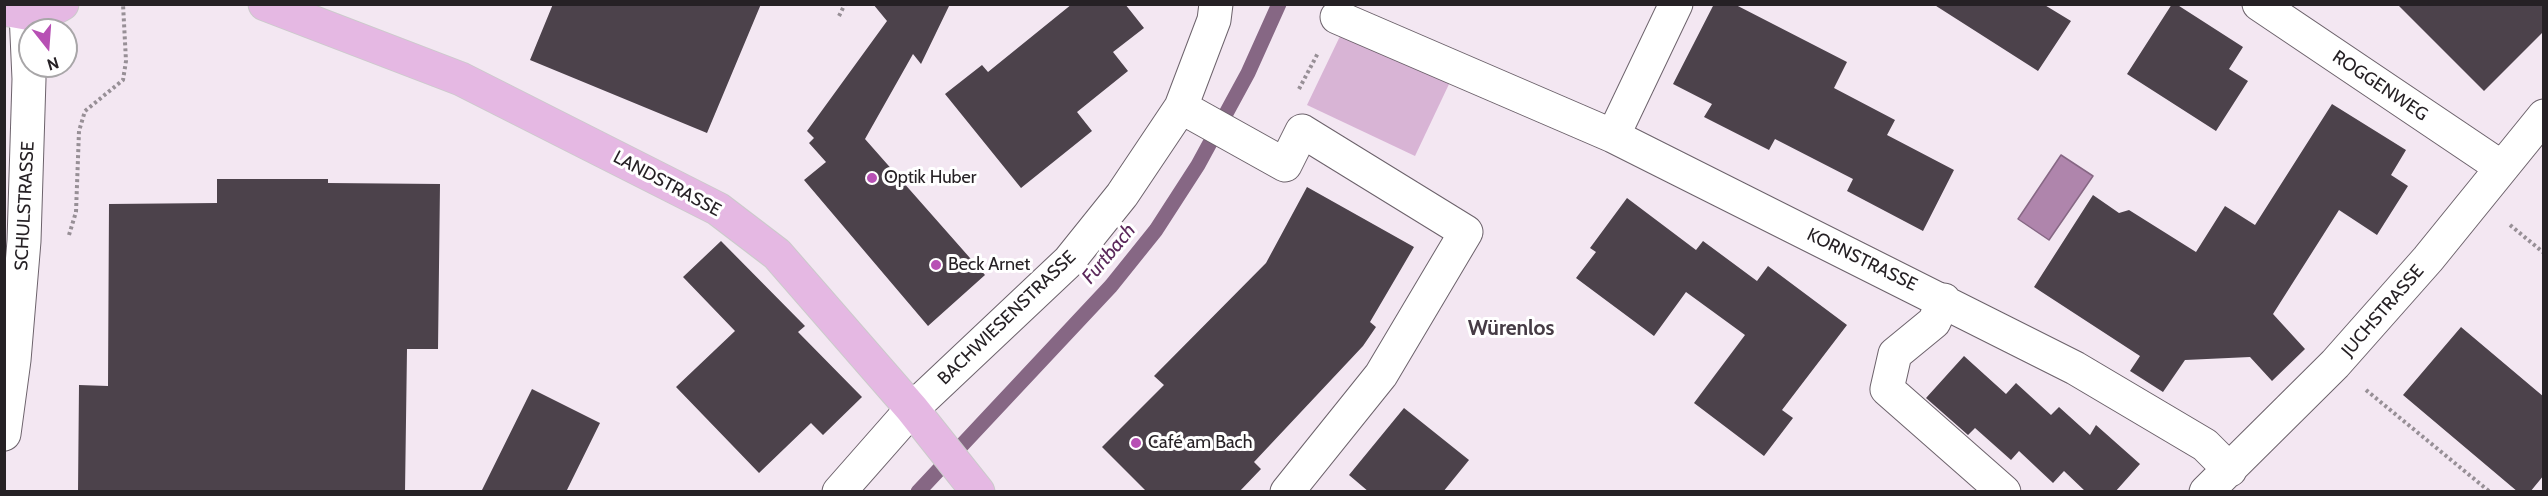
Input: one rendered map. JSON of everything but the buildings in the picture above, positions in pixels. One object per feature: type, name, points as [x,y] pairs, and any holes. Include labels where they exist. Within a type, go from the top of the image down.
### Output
[{"type":"main road","points":[[15,11],[51,10],[62,4]]},
{"type":"main road","name":"LANDSTRASSE","points":[[265,4],[461,79],[718,209],[777,254],[912,409],[975,488]]},
{"type":"street","name":"BACHWIESENSTRASSE","points":[[839,492],[912,409],[1069,261],[1189,112],[1214,20],[1216,4]]},
{"type":"street","points":[[1613,136],[1676,4]]},
{"type":"street","name":"ROGGENWEG","points":[[2259,4],[2501,166]]},
{"type":"street","name":"SCHULSTRASSE","points":[[4,434],[14,360],[24,240],[29,79],[15,11]]},
{"type":"street","name":"KORNSTRASSE","points":[[1337,17],[1613,136],[1944,300],[2075,368],[2205,444],[2218,481]]},
{"type":"street","points":[[1189,112],[1285,165],[1302,131],[1466,232],[1381,375],[1287,492]]},
{"type":"street","name":"JUCHSTRASSE","points":[[2218,481],[2336,364],[2428,259],[2501,166],[2544,116]]},
{"type":"street","points":[[1944,300],[1934,322],[1895,354],[1887,389],[2004,492]]},
{"type":"path","points":[[67,240],[76,212],[80,131],[85,111],[123,80],[126,61],[123,4]]},
{"type":"path","points":[[839,16],[845,4]]},
{"type":"path","points":[[1298,91],[1337,17]]},
{"type":"path","points":[[2336,364],[2490,492]]},
{"type":"shaded area","points":[[1342,32],[1450,82],[1415,156],[1307,105]]},
{"type":"shaded area","points":[[2061,155],[2093,176],[2049,240],[2018,219]]},
{"type":"waterway","name":"Furtbach","points":[[918,492],[1111,286],[1156,230],[1198,165],[1248,73],[1279,4]]},
{"type":"place","name":"Optik Huber","points":[[872,178]]},
{"type":"place","name":"Beck Arnet","points":[[936,265]]},
{"type":"place","name":"Café am Bach","points":[[1136,443]]},
{"type":"district","name":"Würenlos","points":[[1511,329]]}]
